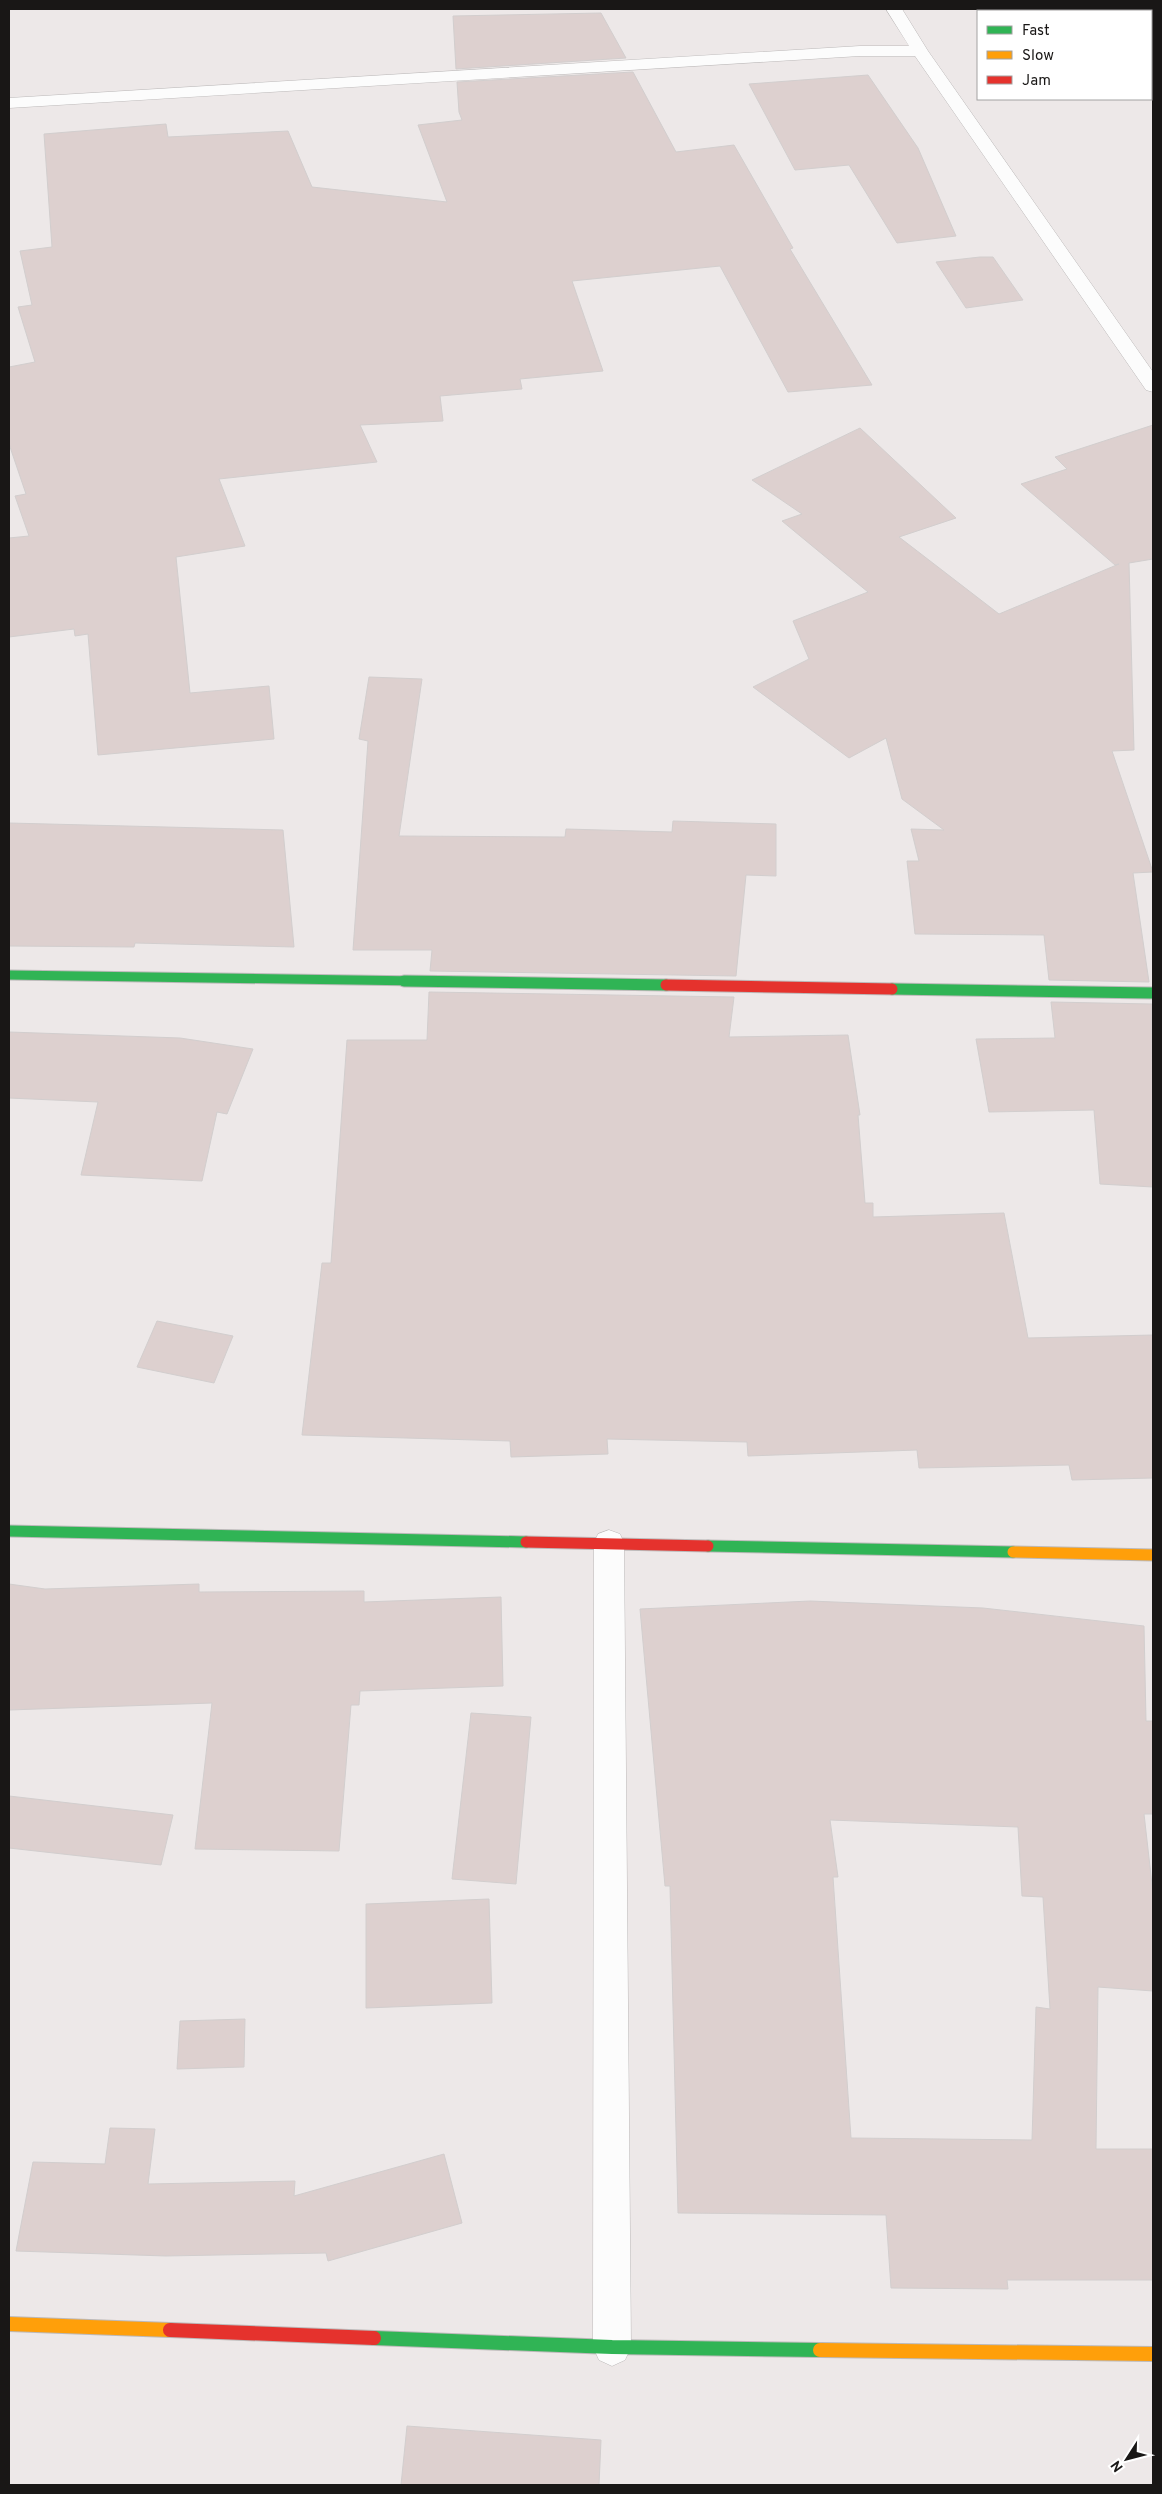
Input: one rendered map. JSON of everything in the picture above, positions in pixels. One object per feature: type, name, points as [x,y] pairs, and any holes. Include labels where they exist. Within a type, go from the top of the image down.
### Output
[{"type":"street","points":[[894,9],[920,51],[1153,386]]},
{"type":"street","points":[[9,103],[860,51],[920,51]]},
{"type":"street","points":[[9,974],[1153,993]]},
{"type":"street","points":[[9,1531],[1153,1555]]},
{"type":"street","points":[[609,1543],[612,2347]]},
{"type":"street","points":[[9,2324],[612,2347],[1153,2354]]},
{"type":"building","points":[[601,13],[626,58],[456,69],[453,16]]},
{"type":"building","points":[[633,72],[676,152],[734,145],[793,248],[790,249],[872,385],[788,392],[720,266],[572,281],[603,371],[520,379],[522,389],[440,396],[443,421],[360,425],[377,462],[219,479],[245,546],[176,557],[190,693],[269,686],[274,739],[98,755],[88,634],[75,636],[74,629],[9,637],[9,538],[29,536],[15,496],[26,494],[9,444],[9,367],[35,362],[18,307],[32,305],[20,251],[52,247],[44,134],[166,124],[168,137],[288,131],[312,187],[447,202],[418,125],[462,120],[459,112],[457,82]]},
{"type":"building","points":[[868,75],[918,148],[956,236],[897,243],[849,165],[795,170],[749,84]]},
{"type":"building","points":[[993,257],[1023,300],[966,308],[936,262]]},
{"type":"building","points":[[1153,425],[1153,559],[1129,563],[1134,750],[1112,751],[1153,872],[1133,873],[1149,982],[1049,980],[1044,935],[915,934],[907,861],[919,861],[911,829],[944,830],[902,799],[886,738],[849,758],[753,687],[809,659],[793,621],[868,592],[782,521],[802,514],[752,480],[860,428],[956,518],[899,537],[999,614],[1119,564],[1115,565],[1021,484],[1067,469],[1055,457]]},
{"type":"building","points":[[369,677],[422,679],[399,836],[565,837],[566,829],[672,832],[673,821],[776,824],[776,876],[746,875],[736,976],[430,971],[432,950],[353,950],[368,741],[359,739]]},
{"type":"building","points":[[9,823],[283,830],[294,947],[135,943],[134,947],[9,946]]},
{"type":"building","points":[[429,992],[734,997],[729,1037],[848,1035],[860,1115],[858,1115],[865,1203],[873,1203],[873,1217],[1004,1213],[1028,1338],[1153,1335],[1153,1478],[1072,1480],[1069,1465],[919,1468],[917,1450],[748,1456],[747,1442],[607,1439],[608,1454],[511,1457],[510,1441],[302,1435],[322,1263],[331,1263],[347,1040],[427,1040]]},
{"type":"building","points":[[1051,1002],[1152,1004],[1153,1187],[1100,1184],[1094,1110],[989,1112],[976,1039],[1055,1038]]},
{"type":"building","points":[[9,1032],[180,1038],[253,1049],[227,1114],[217,1112],[202,1181],[81,1175],[98,1102],[9,1098]]},
{"type":"building","points":[[157,1321],[233,1336],[214,1383],[137,1367]]},
{"type":"building","points":[[9,1584],[45,1589],[199,1584],[199,1592],[364,1591],[364,1602],[501,1597],[503,1686],[360,1691],[359,1705],[351,1705],[339,1851],[195,1849],[212,1703],[9,1710]]},
{"type":"building","points":[[810,1601],[983,1608],[1144,1626],[1146,1721],[1153,1721],[1153,1814],[1144,1814],[1153,1893],[1153,1991],[1098,1987],[1096,2149],[1153,2149],[1153,2280],[1007,2280],[1008,2289],[891,2288],[886,2215],[678,2213],[670,1886],[665,1886],[640,1609]],"holes":[[[830,1820],[1018,1827],[1022,1896],[1043,1897],[1050,2009],[1036,2007],[1032,2140],[851,2138],[833,1877],[838,1877]]]},
{"type":"building","points":[[471,1713],[531,1717],[516,1884],[452,1879]]},
{"type":"building","points":[[9,1796],[173,1815],[161,1865],[9,1848]]},
{"type":"building","points":[[489,1899],[492,2003],[366,2008],[366,1904]]},
{"type":"building","points":[[245,2019],[244,2067],[177,2069],[180,2021]]},
{"type":"building","points":[[110,2128],[155,2129],[148,2184],[295,2181],[294,2196],[444,2154],[462,2223],[328,2261],[326,2253],[166,2256],[16,2251],[33,2162],[105,2164]]},
{"type":"building","points":[[407,2426],[601,2440],[599,2485],[401,2485]]},
{"type":"traffic: fast","points":[[9,975],[666,985]]},
{"type":"traffic: fast","points":[[892,989],[1153,993]]},
{"type":"traffic: fast","points":[[9,1531],[526,1542]]},
{"type":"traffic: fast","points":[[708,1546],[1013,1552]]},
{"type":"traffic: fast","points":[[374,2338],[612,2347],[820,2350]]},
{"type":"traffic: slow","points":[[1013,1552],[1153,1555]]},
{"type":"traffic: slow","points":[[9,2324],[170,2330]]},
{"type":"traffic: slow","points":[[820,2350],[1153,2354]]},
{"type":"traffic: jam","points":[[666,985],[892,989]]},
{"type":"traffic: jam","points":[[526,1542],[708,1546]]},
{"type":"traffic: jam","points":[[170,2330],[374,2338]]}]
